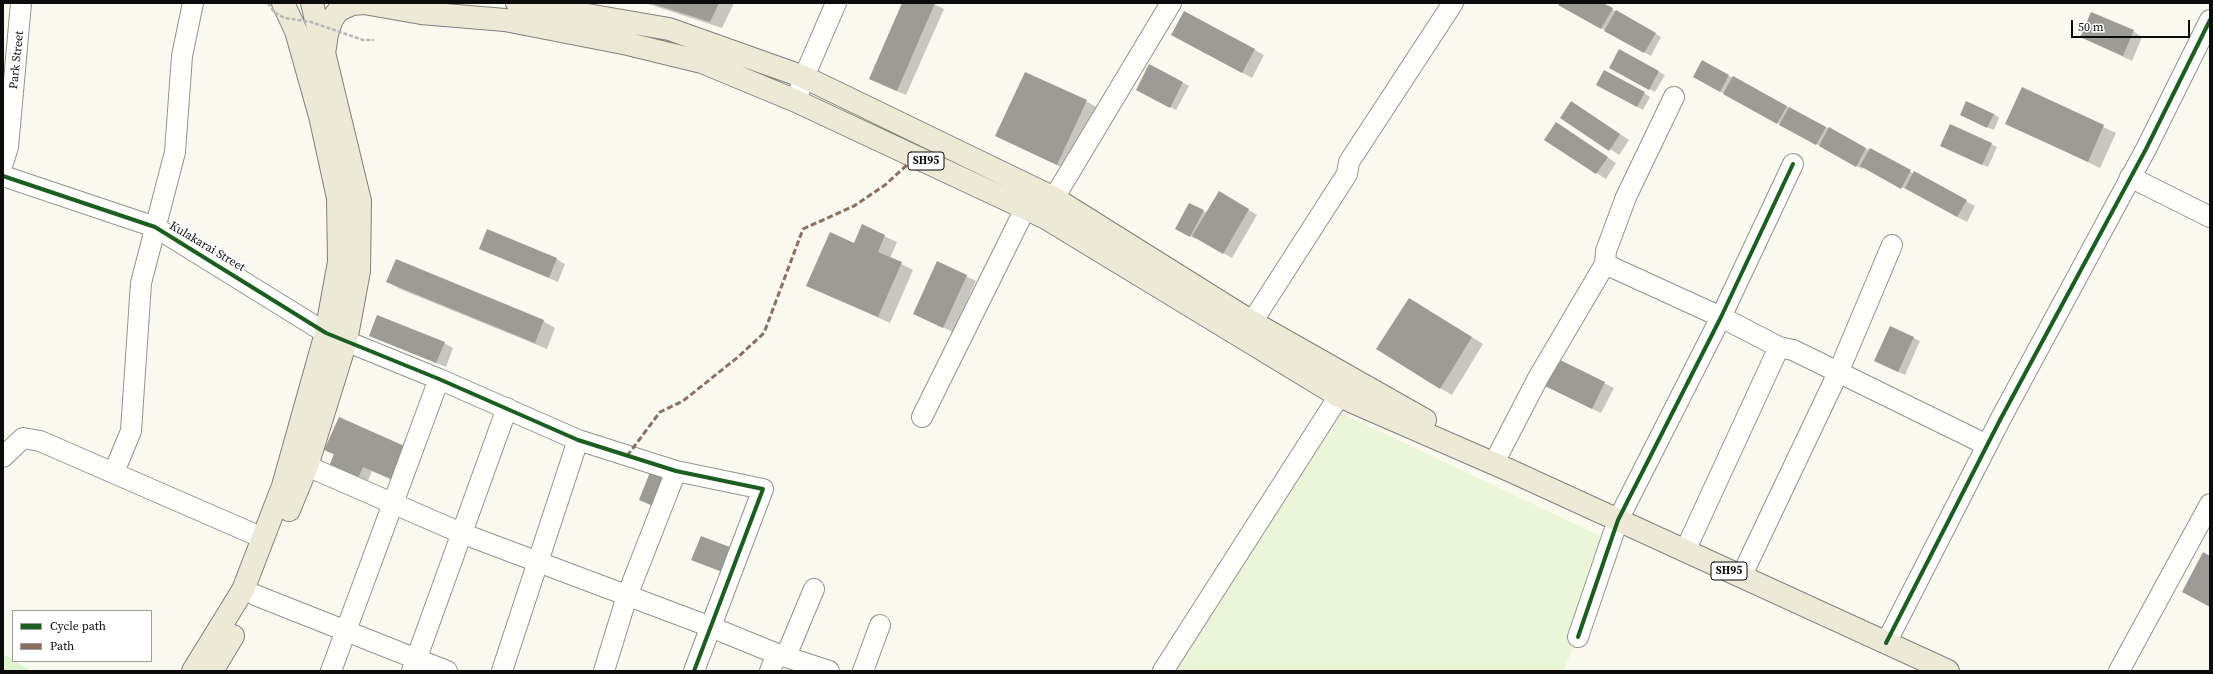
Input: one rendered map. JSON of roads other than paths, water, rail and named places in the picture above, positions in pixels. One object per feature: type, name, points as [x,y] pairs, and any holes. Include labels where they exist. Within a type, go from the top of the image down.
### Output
[{"type":"main road","points":[[212,671],[255,595],[307,466],[336,337],[338,198],[316,102],[296,31],[283,3]]},
{"type":"main road","points":[[193,671],[243,590],[283,486],[359,271],[360,201],[312,3]]},
{"type":"main road","name":"SH95","points":[[324,54],[327,34],[332,19],[340,10],[352,4],[364,3],[421,13],[505,20],[628,44],[702,62],[796,101],[1046,218],[1339,396],[1503,466],[1886,643],[1938,669]]},
{"type":"main road","name":"SH95","points":[[517,3],[668,29],[804,76],[1054,198],[1252,322],[1350,376],[1503,466]]},
{"type":"street","name":"Park Street","points":[[3,163],[8,147],[21,3]]},
{"type":"street","points":[[114,472],[131,431],[141,283],[175,152],[182,56],[193,3]]},
{"type":"street","points":[[796,101],[804,76],[836,3]]},
{"type":"street","points":[[1046,218],[1054,198],[1171,3]]},
{"type":"street","points":[[1252,322],[1347,174],[1349,162],[1453,3]]},
{"type":"street","points":[[1886,643],[1987,445],[2130,177],[2210,20]]},
{"type":"street","points":[[1503,466],[1538,378],[1605,264],[1606,251],[1626,197],[1674,97]]},
{"type":"street","points":[[1578,637],[1618,520],[1721,316],[1793,164]]},
{"type":"street","name":"Kulakarai Street","points":[[3,176],[155,227],[336,337],[440,379],[578,440],[676,471],[764,489],[711,627]]},
{"type":"street","points":[[2130,177],[2210,217]]},
{"type":"street","points":[[922,417],[1026,208]]},
{"type":"street","points":[[1741,577],[1838,373],[1892,244]]},
{"type":"street","points":[[1605,264],[1721,316],[1779,347],[1792,350],[1987,445]]},
{"type":"street","points":[[1685,551],[1779,347]]},
{"type":"street","points":[[330,671],[440,379]]},
{"type":"street","points":[[1163,671],[1339,396]]},
{"type":"street","points":[[415,665],[507,408]]},
{"type":"street","points":[[3,457],[23,438],[40,441],[263,538]]},
{"type":"street","points":[[502,671],[578,440]]},
{"type":"street","points":[[307,466],[461,533],[711,627],[778,661],[829,671]]},
{"type":"street","points":[[604,671],[627,596],[676,471]]},
{"type":"street","points":[[2119,671],[2210,504]]},
{"type":"street","points":[[778,661],[814,589]]},
{"type":"street","points":[[255,595],[345,630],[415,665],[447,671]]},
{"type":"street","points":[[863,671],[880,625]]},
{"type":"street","points":[[694,671],[711,627]]}]
